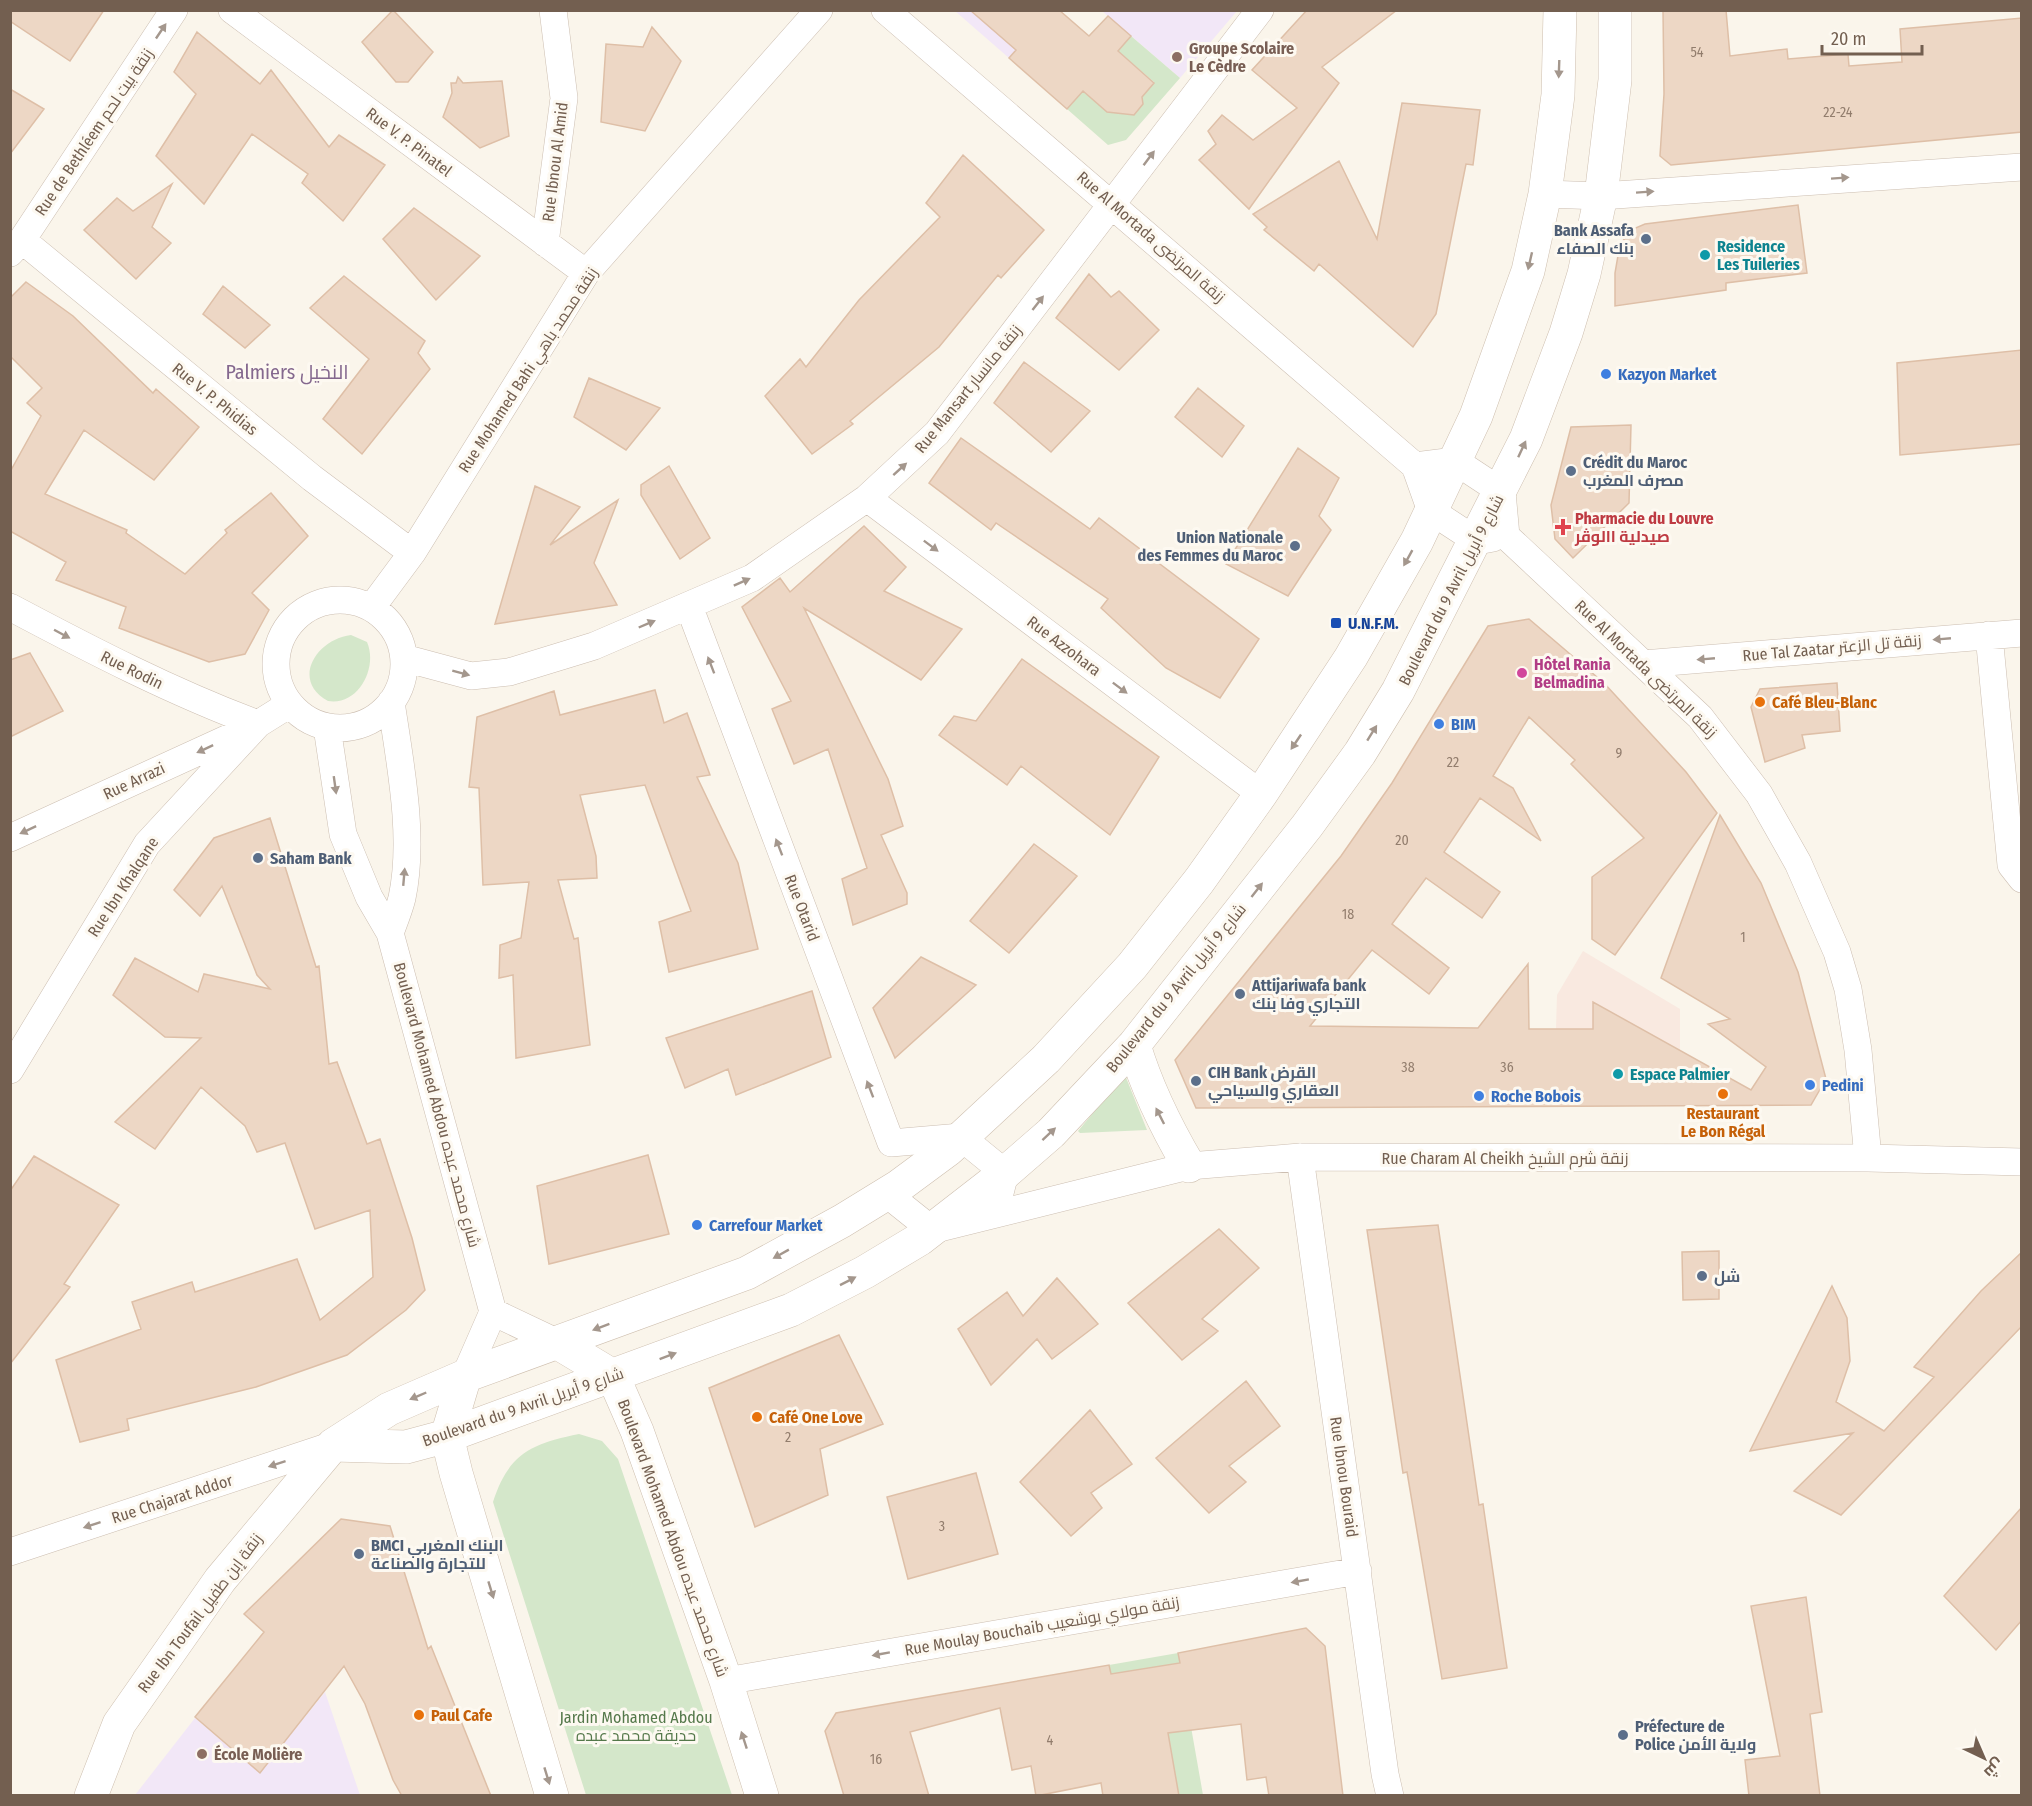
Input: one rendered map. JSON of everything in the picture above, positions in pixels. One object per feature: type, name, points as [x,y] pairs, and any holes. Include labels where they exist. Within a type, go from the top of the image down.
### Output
[{"type":"street","name":"Rue de Bethléem زنقة بيت لحم","points":[[16,246],[174,10]]},
{"type":"street","name":"Rue V. P. Pinatel","points":[[232,10],[586,273]]},
{"type":"street","name":"Rue Ibnou Al Amid","points":[[544,243],[564,98],[553,10]]},
{"type":"street","name":"Rue Mohamed Bahi زنقة محمد باهي","points":[[372,608],[412,553],[586,273],[819,10]]},
{"type":"street","name":"Rue Al Mortada زنقة المرتضى","points":[[885,10],[1114,204],[1415,466],[1431,511],[1491,538],[1643,664],[1700,717],[1759,794],[1798,863],[1822,913],[1848,989],[1858,1050],[1868,1158]]},
{"type":"street","name":"Rue Mansart زنقة مانسار","points":[[404,658],[471,676],[509,672],[594,646],[752,578],[867,498],[937,433],[1260,10]]},
{"type":"street","points":[[333,1445],[390,1409],[465,1376],[747,1273],[887,1194],[961,1137],[1046,1059],[1132,966],[1261,794],[1351,657],[1417,541],[1476,416],[1528,271],[1545,194],[1558,95],[1560,10]]},
{"type":"street","name":"Boulevard du 9 Avril شارع 9 أبريل","points":[[333,1445],[406,1447],[447,1436],[791,1310],[865,1272],[932,1230],[1005,1173],[1051,1132],[1134,1045],[1307,826],[1360,753],[1491,538],[1502,492],[1526,439],[1566,333],[1584,274],[1601,196],[1615,80],[1615,10]]},
{"type":"street","points":[[1545,194],[1601,196],[2022,167]]},
{"type":"street","name":"Rue V. P. Phidias","points":[[16,246],[312,478],[412,553]]},
{"type":"street","points":[[1415,466],[1455,460],[1502,492]]},
{"type":"street","name":"Rue Azzohara","points":[[867,498],[1261,794]]},
{"type":"street","points":[[345,599],[372,608],[392,626],[399,638],[404,658],[401,684],[391,702],[379,715],[351,727],[327,727],[309,720],[290,704],[281,688],[276,662],[280,641],[290,624],[305,610],[324,601],[345,599]]},
{"type":"street","name":"Rue Otarid","points":[[689,606],[891,1143],[961,1137]]},
{"type":"street","name":"Rue Rodin","points":[[10,607],[148,678],[197,701],[258,724]]},
{"type":"street","name":"Rue Tal Zaatar زنقة تل الزعتر","points":[[1643,664],[2022,633]]},
{"type":"street","points":[[1989,635],[2011,865],[2022,879]]},
{"type":"street","points":[[390,933],[402,898],[406,833],[404,787],[391,702]]},
{"type":"street","name":"Rue Ibn Khalqane","points":[[10,1070],[147,844],[258,724],[290,704]]},
{"type":"street","name":"Rue Arrazi","points":[[10,838],[258,724]]},
{"type":"street","name":"Boulevard Mohamed Abdou شارع محمد عبده","points":[[327,727],[343,834],[369,897],[390,933],[494,1312]]},
{"type":"street","points":[[1134,1045],[1145,1084],[1161,1118],[1189,1166]]},
{"type":"street","points":[[961,1137],[1005,1173],[994,1215]]},
{"type":"street","name":"Rue Charam Al Cheikh زنقة شرم الشيخ","points":[[932,1230],[1189,1166],[1300,1157],[1868,1158],[2022,1162]]},
{"type":"street","name":"Rue Ibnou Bouraid","points":[[1300,1157],[1390,1796]]},
{"type":"street","points":[[887,1194],[932,1230]]},
{"type":"street","points":[[552,1796],[447,1436],[465,1376],[494,1312],[558,1343],[614,1376]]},
{"type":"street","name":"Boulevard Mohamed Abdou شارع محمد عبده","points":[[614,1376],[637,1431],[726,1681],[762,1796]]},
{"type":"street","name":"Rue Chajarat Addor","points":[[10,1552],[333,1445]]},
{"type":"street","name":"Rue Ibn Toufail زنقة إبن طفيل","points":[[91,1796],[119,1724],[220,1580],[333,1445]]},
{"type":"street","name":"Rue Moulay Bouchaib زنقة مولاي بوشعيب","points":[[726,1681],[1358,1571]]},
{"type":"shaded area","points":[[955,11],[1051,11],[1009,58]]},
{"type":"shaded area","name":"Groupe Scolaire Le Cèdre","points":[[1102,11],[1237,11],[1180,78]]},
{"type":"shaded area","points":[[1583,951],[1680,1009],[1680,1106],[1556,1029],[1557,995]]},
{"type":"shaded area","name":"École Molière","points":[[325,1692],[360,1795],[135,1795],[195,1718],[260,1773]]},
{"type":"green space","points":[[1131,36],[1180,78],[1126,140],[1108,145],[1067,109],[1083,91],[1105,110],[1111,103],[1134,115],[1143,104],[1142,97],[1154,82],[1118,51]]},
{"type":"green space","points":[[351,635],[367,642],[370,652],[368,673],[357,691],[349,697],[339,701],[328,701],[317,692],[311,682],[312,662],[328,644]]},
{"type":"green space","points":[[1125,1075],[1147,1130],[1080,1133],[1078,1131]]},
{"type":"green space","name":"Jardin Mohamed Abdou حديقة محمد عبده","points":[[579,1434],[602,1441],[618,1459],[732,1795],[586,1795],[493,1502],[506,1472],[524,1453],[548,1442]]},
{"type":"green space","points":[[1178,1653],[1203,1795],[1179,1795],[1111,1674],[1109,1665]]},
{"type":"building","points":[[10,10],[104,10],[70,61],[10,21]]},
{"type":"building","points":[[393,10],[433,52],[408,82],[396,82],[362,42]]},
{"type":"building","points":[[970,10],[1059,10],[1089,36],[1108,16],[1131,36],[1118,51],[1154,83],[1142,97],[1143,104],[1134,115],[1107,112],[1083,91],[1067,109],[1009,58],[1016,50]]},
{"type":"building","points":[[1307,10],[1397,10],[1322,67],[1339,83],[1249,209],[1199,160],[1216,144],[1208,131],[1222,115],[1253,140],[1297,108],[1252,70]]},
{"type":"building","points":[[1663,10],[1726,10],[1730,56],[1787,49],[1788,59],[1848,54],[1849,66],[1902,62],[1900,29],[2022,18],[2022,132],[1671,165],[1660,156],[1664,94]]},
{"type":"building","points":[[652,27],[681,61],[645,131],[601,122],[606,44],[643,47]]},
{"type":"building","points":[[197,32],[260,84],[271,70],[329,147],[339,135],[385,165],[343,221],[302,183],[308,174],[252,134],[204,204],[156,156],[196,94],[174,72]]},
{"type":"building","points":[[458,77],[463,83],[502,81],[509,136],[480,148],[443,117],[452,93],[451,83],[456,83]]},
{"type":"building","points":[[10,89],[44,109],[10,154]]},
{"type":"building","points":[[1402,103],[1480,110],[1473,165],[1466,164],[1436,314],[1413,347],[1319,264],[1314,271],[1264,230],[1267,227],[1253,214],[1339,161],[1377,239]]},
{"type":"building","points":[[963,155],[1044,230],[1001,278],[998,275],[939,347],[850,421],[853,424],[812,454],[765,396],[800,359],[806,367],[859,300],[940,217],[926,203]]},
{"type":"building","points":[[172,184],[152,227],[171,243],[136,279],[84,230],[117,198],[133,211]]},
{"type":"building","points":[[1798,205],[1807,273],[1726,283],[1726,290],[1615,306],[1615,273],[1620,244],[1633,229],[1645,224]]},
{"type":"building","points":[[414,208],[480,256],[436,300],[383,239]]},
{"type":"building","points":[[1089,274],[1111,297],[1119,291],[1159,330],[1119,370],[1056,318]]},
{"type":"building","points":[[344,276],[425,341],[418,353],[430,369],[362,454],[323,419],[369,359],[310,308]]},
{"type":"building","points":[[26,282],[73,316],[153,393],[156,389],[199,427],[154,480],[84,430],[45,494],[127,530],[126,533],[185,574],[227,533],[225,530],[271,493],[308,536],[252,593],[269,610],[245,654],[209,662],[119,628],[126,607],[56,580],[66,562],[10,531],[10,472],[41,416],[27,403],[42,388],[10,356],[10,298]]},
{"type":"building","points":[[223,286],[270,325],[245,348],[203,314]]},
{"type":"building","points":[[2022,350],[2022,444],[1900,455],[1897,363]]},
{"type":"building","points":[[1024,362],[1090,411],[1051,452],[994,403]]},
{"type":"building","points":[[589,378],[660,408],[626,450],[574,417]]},
{"type":"building","points":[[1198,388],[1244,426],[1222,457],[1175,417]]},
{"type":"building","points":[[1631,425],[1629,503],[1573,558],[1555,539],[1551,505],[1571,427]]},
{"type":"building","points":[[961,438],[1090,529],[1099,518],[1259,639],[1220,698],[1166,668],[1101,608],[1108,599],[996,523],[991,530],[929,483]]},
{"type":"building","points":[[1298,448],[1339,478],[1319,516],[1331,530],[1288,596],[1226,564]]},
{"type":"building","points":[[669,466],[710,538],[680,559],[641,495],[641,485]]},
{"type":"building","points":[[535,486],[580,507],[550,545],[618,500],[594,563],[617,605],[495,624]]},
{"type":"building","points":[[864,526],[906,567],[884,591],[962,629],[921,680],[804,608],[888,779],[903,826],[881,835],[907,893],[907,904],[853,925],[842,879],[867,868],[828,749],[794,764],[772,709],[791,701],[742,607],[780,578],[790,592]]},
{"type":"building","points":[[1529,619],[1604,683],[1686,772],[1717,813],[1615,955],[1592,939],[1592,877],[1644,838],[1571,764],[1575,760],[1529,717],[1493,776],[1513,788],[1541,841],[1480,798],[1444,852],[1500,892],[1482,918],[1426,878],[1392,924],[1449,968],[1429,994],[1372,950],[1310,1026],[1478,1028],[1528,964],[1529,1029],[1593,1029],[1593,1002],[1751,1090],[1766,1067],[1708,1024],[1730,1019],[1661,978],[1720,815],[1761,883],[1798,972],[1826,1079],[1811,1105],[1196,1108],[1175,1060],[1341,856],[1392,783],[1488,626]]},
{"type":"building","points":[[30,653],[63,711],[10,737],[10,660]]},
{"type":"building","points":[[1022,659],[1159,757],[1110,835],[1021,766],[1007,785],[939,735],[954,716],[976,721]]},
{"type":"building","points":[[1837,683],[1840,731],[1802,735],[1805,748],[1765,762],[1751,707],[1760,689]]},
{"type":"building","points":[[655,690],[664,723],[687,713],[710,775],[697,777],[738,863],[758,949],[669,972],[659,922],[691,911],[645,785],[580,795],[596,856],[597,878],[558,880],[574,939],[578,938],[590,1045],[516,1058],[513,975],[499,978],[500,945],[521,938],[529,882],[483,885],[479,788],[469,787],[477,717],[554,691],[560,715]]},
{"type":"building","points":[[270,818],[316,967],[319,966],[329,1064],[337,1062],[367,1144],[380,1139],[412,1238],[425,1290],[406,1310],[347,1355],[256,1387],[127,1419],[129,1430],[80,1442],[56,1360],[141,1329],[132,1302],[192,1282],[195,1292],[297,1259],[320,1320],[373,1277],[370,1210],[315,1229],[285,1143],[257,1152],[245,1126],[201,1087],[155,1149],[115,1122],[201,1038],[165,1037],[113,995],[135,958],[198,992],[204,974],[270,989],[257,975],[222,886],[200,916],[174,890],[214,838]]},
{"type":"building","points":[[1034,844],[1077,876],[1009,953],[970,921]]},
{"type":"building","points":[[921,957],[976,985],[895,1058],[873,1008]]},
{"type":"building","points":[[812,991],[831,1057],[736,1095],[728,1069],[685,1088],[666,1038]]},
{"type":"building","points":[[648,1155],[669,1234],[549,1264],[537,1186]]},
{"type":"building","points":[[34,1156],[119,1205],[64,1284],[70,1287],[10,1364],[10,1191]]},
{"type":"building","points":[[1438,1225],[1479,1505],[1483,1504],[1507,1668],[1442,1679],[1407,1472],[1403,1473],[1367,1230]]},
{"type":"building","points":[[1219,1229],[1259,1268],[1202,1319],[1218,1331],[1182,1360],[1128,1303]]},
{"type":"building","points":[[1719,1251],[1719,1299],[1683,1300],[1682,1252]]},
{"type":"building","points":[[2022,1252],[2022,1326],[1841,1515],[1794,1491],[1853,1433],[1750,1451],[1832,1286],[1847,1318],[1850,1361],[1836,1402],[1884,1431],[1934,1377],[1914,1367],[1981,1291]]},
{"type":"building","points":[[1057,1278],[1098,1324],[1052,1359],[1037,1339],[991,1385],[958,1329],[1007,1292],[1023,1316]]},
{"type":"building","points":[[839,1335],[883,1424],[820,1449],[828,1495],[755,1527],[709,1388]]},
{"type":"building","points":[[1246,1381],[1280,1426],[1229,1466],[1246,1482],[1209,1513],[1156,1458]]},
{"type":"building","points":[[1090,1410],[1132,1464],[1091,1493],[1102,1508],[1071,1536],[1020,1482]]},
{"type":"building","points":[[976,1473],[998,1554],[908,1579],[887,1497]]},
{"type":"building","points":[[2022,1507],[2022,1620],[1996,1650],[1944,1596]]},
{"type":"building","points":[[341,1519],[390,1526],[428,1649],[431,1646],[491,1796],[402,1796],[393,1780],[365,1704],[344,1666],[260,1773],[195,1717],[264,1632],[244,1614]]},
{"type":"building","points":[[1806,1597],[1822,1712],[1810,1714],[1820,1796],[1749,1796],[1745,1760],[1780,1756],[1751,1606]]},
{"type":"building","points":[[1306,1628],[1325,1646],[1343,1796],[1269,1796],[1266,1777],[1247,1780],[1241,1724],[1168,1733],[1179,1796],[1103,1796],[1101,1783],[1036,1796],[1031,1766],[1012,1770],[1000,1708],[910,1732],[929,1796],[844,1796],[825,1731],[836,1713],[1109,1665],[1111,1674],[1180,1663],[1178,1653]]},
{"type":"place","name":"Groupe Scolaire Le Cèdre","points":[[1177,57]]},
{"type":"place","name":"Bank Assafa بنك الصفاء","points":[[1646,239]]},
{"type":"place","name":"Residence Les Tuileries","points":[[1705,255]]},
{"type":"place","name":"Kazyon Market","points":[[1606,374]]},
{"type":"place","name":"Crédit du Maroc مصرف المغرب","points":[[1571,471]]},
{"type":"place","name":"Pharmacie du Louvre صيدلية االوڤر","points":[[1563,527]]},
{"type":"place","name":"Union Nationale des Femmes du Maroc","points":[[1295,546]]},
{"type":"place","name":"U.N.F.M.","points":[[1336,623]]},
{"type":"place","name":"Hôtel Rania Belmadina","points":[[1522,673]]},
{"type":"place","name":"Café Bleu-Blanc","points":[[1760,702]]},
{"type":"place","name":"BIM","points":[[1439,724]]},
{"type":"place","name":"Saham Bank","points":[[258,858]]},
{"type":"place","name":"Attijariwafa bank التجاري وفا بنك","points":[[1240,994]]},
{"type":"place","name":"Espace Palmier","points":[[1618,1074]]},
{"type":"place","name":"CIH Bank القرض العقاري والسياحي","points":[[1196,1081]]},
{"type":"place","name":"Pedini","points":[[1810,1085]]},
{"type":"place","name":"Restaurant Le Bon Régal","points":[[1723,1094]]},
{"type":"place","name":"Roche Bobois","points":[[1479,1096]]},
{"type":"place","name":"Carrefour Market","points":[[697,1225]]},
{"type":"place","name":"شل","points":[[1702,1276]]},
{"type":"place","name":"Café One Love","points":[[757,1417]]},
{"type":"place","name":"BMCI البنك المغربي للتجارة والصناعة","points":[[359,1554]]},
{"type":"place","name":"Paul Cafe","points":[[419,1715]]},
{"type":"place","name":"Préfecture de Police ولاية الأمن","points":[[1623,1735]]},
{"type":"place","name":"École Molière","points":[[202,1754]]},
{"type":"district","name":"Palmiers النخيل","points":[[287,372]]}]
